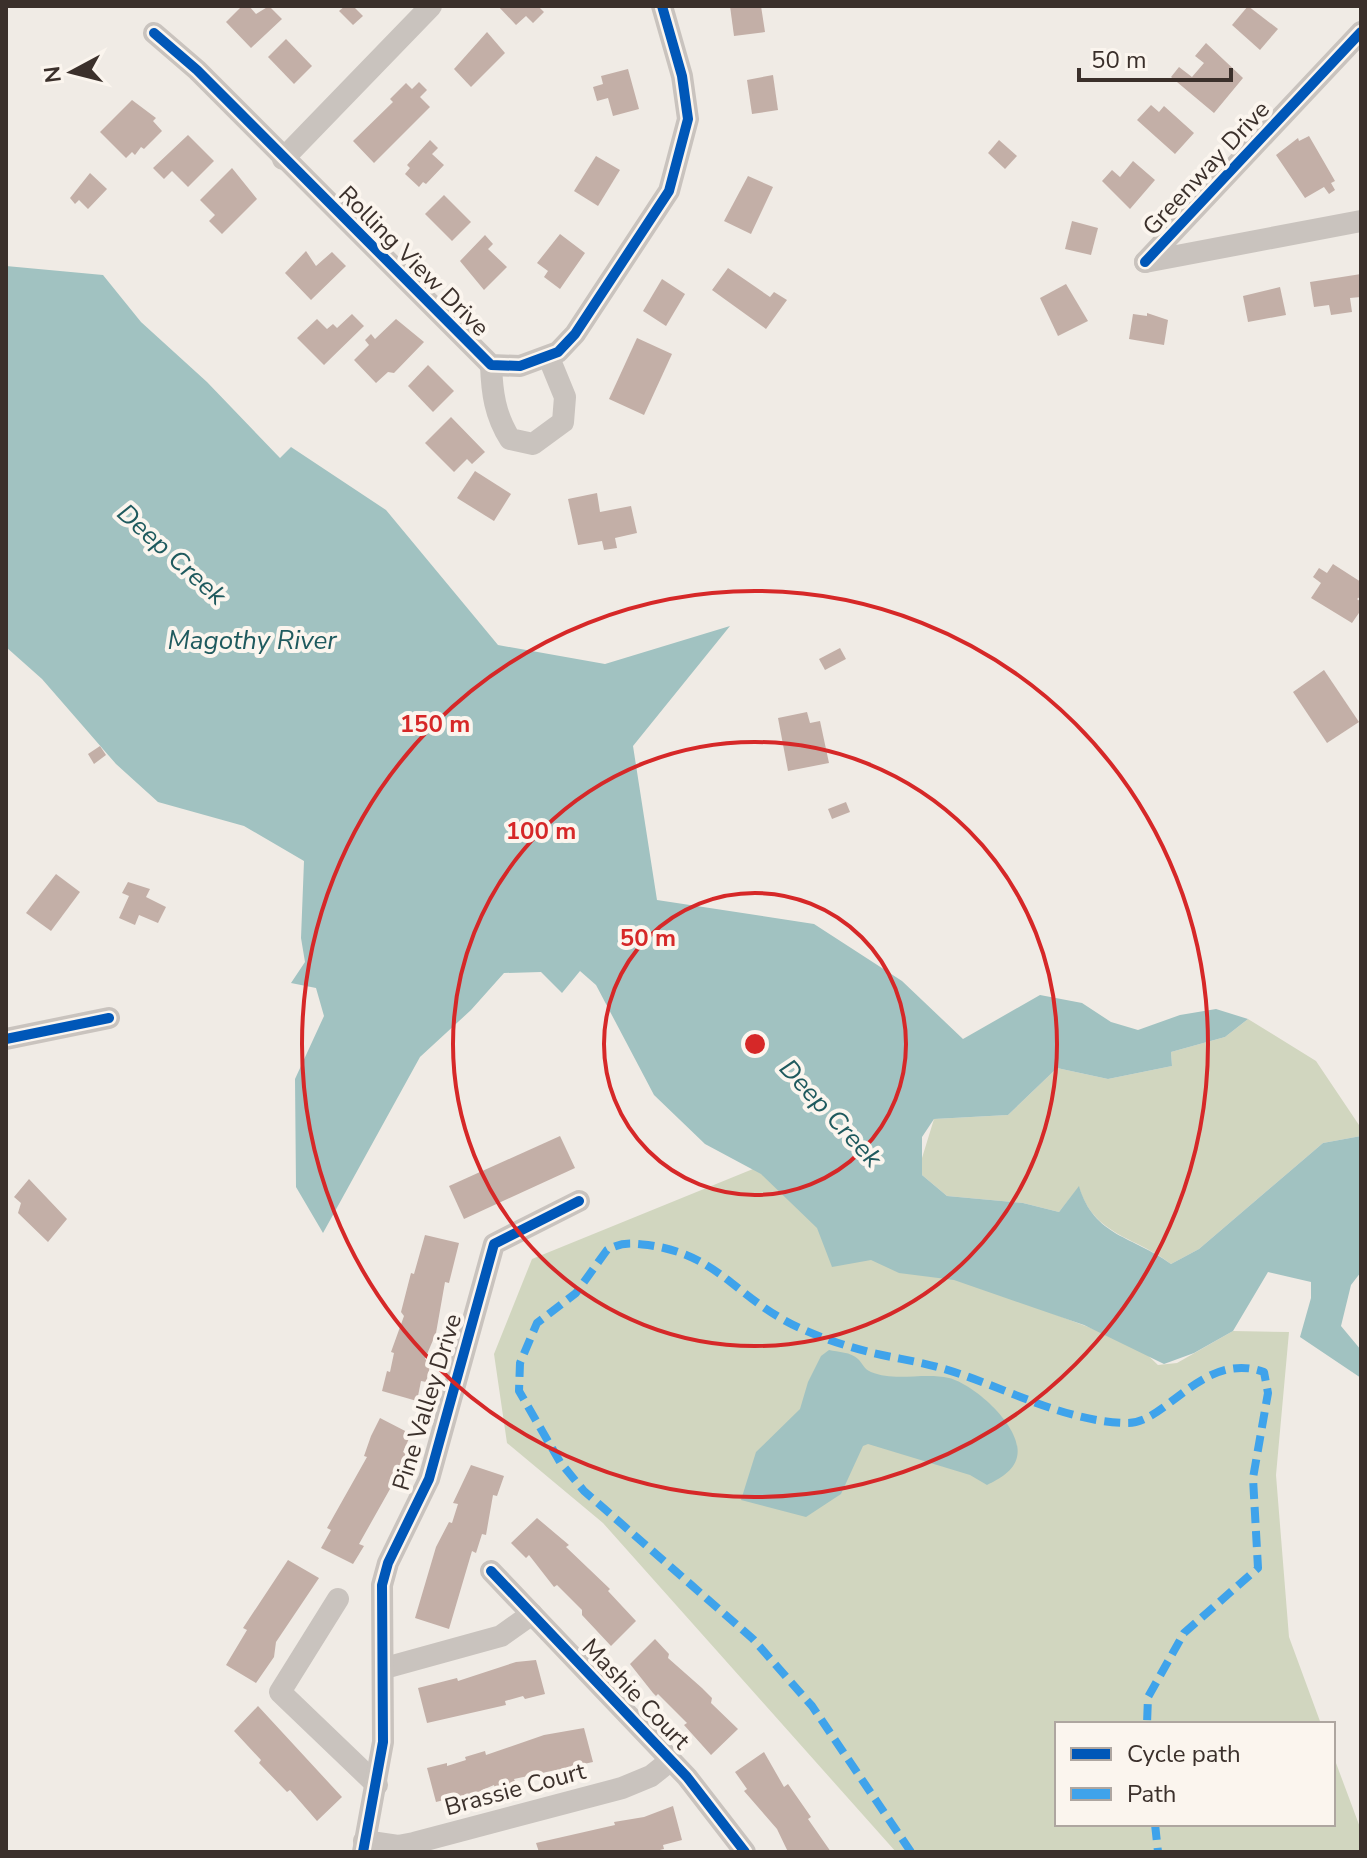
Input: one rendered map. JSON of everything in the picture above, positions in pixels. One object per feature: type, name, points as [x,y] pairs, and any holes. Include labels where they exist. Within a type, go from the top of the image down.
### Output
[{"type":"street","points":[[283,159],[431,6]]},
{"type":"street","points":[[491,365],[493,401],[510,439],[533,444],[563,422],[565,397],[549,358],[575,334],[647,228],[669,191],[681,156],[688,119],[682,76],[662,6]]},
{"type":"street","name":"Greenway Drive","points":[[1361,32],[1145,262],[1361,221]]},
{"type":"street","name":"Rolling View Drive","points":[[154,33],[197,70],[491,365],[520,366],[549,358]]},
{"type":"street","points":[[6,1039],[109,1018]]},
{"type":"street","name":"Pine Valley Drive","points":[[364,1847],[383,1742],[385,1668],[382,1585],[388,1563],[429,1479],[494,1244],[579,1201]]},
{"type":"street","name":"Mashie Court","points":[[491,1571],[671,1760],[745,1852]]},
{"type":"street","points":[[338,1599],[280,1692],[377,1785]]},
{"type":"street","points":[[385,1668],[501,1636],[532,1614]]},
{"type":"street","name":"Brassie Court","points":[[364,1847],[414,1843],[622,1788],[651,1776],[671,1760]]},
{"type":"green space","points":[[1248,1019],[1316,1061],[1361,1128],[1361,1136],[1323,1143],[1199,1249],[1171,1264],[1105,1226],[1086,1203],[1079,1187],[1059,1212],[1023,1203],[947,1196],[922,1175],[922,1158],[934,1119],[1008,1115],[1057,1068],[1108,1079],[1172,1066],[1171,1052],[1225,1037]]},
{"type":"green space","points":[[770,1162],[975,1284],[1138,1346],[1158,1365],[1177,1363],[1233,1331],[1289,1332],[1276,1475],[1289,1637],[1320,1722],[1055,1722],[1055,1826],[1335,1826],[1335,1760],[1361,1830],[1361,1852],[896,1852],[603,1523],[507,1443],[494,1354],[532,1259]]},
{"type":"water","name":"Magothy River","points":[[6,266],[103,275],[141,322],[207,382],[280,458],[291,447],[386,510],[498,645],[605,664],[730,626],[633,746],[657,900],[814,924],[902,981],[963,1039],[1040,995],[1082,1003],[1111,1022],[1138,1030],[1180,1015],[1216,1009],[1248,1019],[1225,1037],[1171,1052],[1172,1066],[1108,1079],[1057,1068],[1008,1115],[934,1119],[922,1137],[922,1175],[947,1196],[1023,1203],[1059,1212],[1079,1186],[1094,1216],[1105,1226],[1171,1264],[1199,1249],[1323,1143],[1361,1136],[1361,1272],[1351,1285],[1341,1326],[1361,1350],[1361,1378],[1300,1337],[1311,1298],[1311,1282],[1268,1272],[1233,1331],[1194,1353],[1164,1364],[1084,1325],[954,1280],[899,1273],[871,1260],[832,1267],[817,1228],[761,1174],[705,1144],[654,1095],[596,985],[580,971],[562,993],[541,972],[504,973],[471,1010],[420,1057],[323,1233],[296,1187],[295,1079],[324,1016],[316,988],[291,983],[305,962],[301,938],[304,861],[244,826],[158,802],[116,764],[42,679],[6,647]]},
{"type":"water","points":[[829,1350],[852,1355],[869,1371],[880,1375],[939,1376],[971,1389],[995,1409],[1013,1433],[1017,1457],[1013,1466],[987,1485],[970,1475],[868,1444],[863,1446],[841,1494],[806,1517],[741,1500],[756,1452],[800,1409],[808,1382],[821,1356]]},
{"type":"building","points":[[242,6],[249,6],[256,14],[269,6],[282,19],[251,48],[226,22]]},
{"type":"building","points":[[345,6],[353,6],[363,16],[353,25],[339,11]]},
{"type":"building","points":[[498,6],[538,6],[544,12],[533,23],[526,16],[516,25]]},
{"type":"building","points":[[730,6],[761,6],[765,32],[734,36]]},
{"type":"building","points":[[1248,6],[1278,29],[1260,50],[1232,25]]},
{"type":"building","points":[[487,32],[505,53],[471,87],[454,69]]},
{"type":"building","points":[[286,39],[312,66],[294,84],[268,57]]},
{"type":"building","points":[[1206,43],[1243,78],[1214,113],[1171,77],[1179,67],[1192,77],[1204,63],[1195,56]]},
{"type":"building","points":[[628,69],[639,109],[613,116],[608,98],[597,101],[593,87],[603,84],[601,76]]},
{"type":"building","points":[[773,75],[778,110],[752,114],[747,80]]},
{"type":"building","points":[[419,82],[427,90],[420,97],[430,107],[374,163],[353,141],[393,102],[390,99],[406,83],[412,89]]},
{"type":"building","points":[[132,100],[156,118],[153,121],[162,131],[144,149],[141,147],[135,155],[132,152],[126,158],[100,132]]},
{"type":"building","points":[[1151,105],[1159,112],[1164,106],[1194,133],[1175,154],[1137,120]]},
{"type":"building","points":[[188,135],[214,161],[188,187],[172,171],[164,179],[153,168]]},
{"type":"building","points":[[1309,136],[1335,181],[1331,183],[1335,190],[1329,194],[1324,187],[1305,198],[1276,155],[1298,138],[1299,141]]},
{"type":"building","points":[[430,140],[438,148],[432,154],[444,165],[419,187],[405,174],[410,168],[407,165]]},
{"type":"building","points":[[999,140],[1017,156],[1005,169],[988,153]]},
{"type":"building","points":[[596,156],[620,170],[598,206],[574,191]]},
{"type":"building","points":[[1133,161],[1155,180],[1130,209],[1102,181],[1112,170],[1120,177]]},
{"type":"building","points":[[232,168],[257,199],[222,234],[209,221],[215,215],[200,200]]},
{"type":"building","points":[[90,173],[107,189],[88,209],[79,200],[75,204],[70,198]]},
{"type":"building","points":[[748,176],[773,187],[751,234],[724,221]]},
{"type":"building","points":[[444,195],[471,222],[452,241],[425,214]]},
{"type":"building","points":[[1072,221],[1098,228],[1091,255],[1065,249]]},
{"type":"building","points":[[560,234],[585,253],[560,289],[544,277],[548,271],[537,263]]},
{"type":"building","points":[[485,235],[493,244],[488,249],[507,267],[484,290],[460,261]]},
{"type":"building","points":[[306,251],[316,266],[332,252],[346,266],[311,300],[285,273]]},
{"type":"building","points":[[728,268],[770,297],[774,292],[787,300],[766,329],[712,290]]},
{"type":"building","points":[[1361,274],[1361,297],[1350,298],[1352,312],[1331,315],[1329,305],[1314,307],[1310,282]]},
{"type":"building","points":[[662,279],[685,294],[666,326],[643,311]]},
{"type":"building","points":[[1066,284],[1088,321],[1058,336],[1040,298]]},
{"type":"building","points":[[1280,287],[1286,315],[1248,322],[1243,296]]},
{"type":"building","points":[[1147,313],[1168,320],[1164,345],[1129,339],[1133,314],[1147,316]]},
{"type":"building","points":[[352,314],[364,326],[324,365],[297,338],[317,319],[327,329],[333,324],[337,328]]},
{"type":"building","points":[[396,319],[424,342],[394,373],[388,372],[376,383],[354,360],[369,345],[365,340],[371,334],[375,339]]},
{"type":"building","points":[[637,338],[672,354],[644,415],[609,399]]},
{"type":"building","points":[[428,365],[454,391],[433,412],[408,386]]},
{"type":"building","points":[[451,417],[485,452],[472,464],[467,459],[454,472],[425,443]]},
{"type":"building","points":[[475,471],[511,494],[494,521],[457,498]]},
{"type":"building","points":[[597,493],[600,512],[631,506],[637,533],[615,538],[617,548],[604,550],[602,541],[578,545],[568,499]]},
{"type":"building","points":[[1333,564],[1361,582],[1361,596],[1357,599],[1361,602],[1361,610],[1352,623],[1311,598],[1321,583],[1313,577],[1319,568],[1327,573]]},
{"type":"building","points":[[840,648],[846,659],[825,670],[819,659]]},
{"type":"building","points":[[1324,670],[1359,722],[1327,743],[1293,692]]},
{"type":"building","points":[[807,712],[810,723],[820,721],[829,763],[788,771],[778,718]]},
{"type":"building","points":[[100,746],[106,755],[94,764],[88,754]]},
{"type":"building","points":[[846,802],[850,812],[832,819],[828,809]]},
{"type":"building","points":[[56,874],[80,892],[51,931],[26,913]]},
{"type":"building","points":[[128,882],[150,889],[146,897],[166,907],[158,923],[139,915],[135,925],[119,918],[129,896],[122,893]]},
{"type":"building","points":[[560,1136],[575,1168],[464,1219],[449,1186]]},
{"type":"building","points":[[29,1179],[67,1219],[48,1242],[18,1213],[21,1203],[14,1197]]},
{"type":"building","points":[[425,1235],[459,1243],[449,1283],[445,1282],[436,1333],[425,1359],[430,1362],[429,1371],[426,1382],[421,1381],[417,1401],[382,1391],[404,1316],[401,1312],[411,1273],[414,1274]]},
{"type":"building","points":[[380,1418],[411,1434],[403,1452],[406,1454],[396,1472],[399,1473],[359,1544],[364,1546],[353,1564],[321,1548],[331,1530],[327,1528],[367,1457],[364,1456]]},
{"type":"building","points":[[471,1465],[504,1476],[497,1496],[493,1495],[486,1535],[482,1534],[476,1553],[472,1551],[449,1629],[415,1618],[436,1547],[449,1522],[452,1523],[458,1504],[453,1503]]},
{"type":"building","points":[[537,1518],[569,1545],[566,1547],[610,1589],[608,1591],[636,1621],[611,1646],[582,1615],[582,1610],[557,1585],[554,1587],[529,1555],[526,1558],[511,1543]]},
{"type":"building","points":[[288,1560],[319,1578],[276,1642],[274,1657],[256,1683],[226,1665],[247,1630],[243,1628]]},
{"type":"building","points":[[655,1639],[669,1654],[668,1658],[712,1698],[711,1703],[738,1729],[711,1755],[684,1725],[687,1723],[658,1694],[653,1693],[630,1664]]},
{"type":"building","points":[[536,1660],[545,1694],[525,1699],[523,1696],[505,1701],[506,1705],[427,1723],[418,1688],[457,1678],[458,1681],[516,1662]]},
{"type":"building","points":[[258,1706],[342,1797],[317,1821],[290,1790],[287,1792],[259,1763],[261,1760],[234,1731]]},
{"type":"building","points":[[584,1728],[593,1762],[514,1779],[516,1784],[495,1789],[494,1785],[457,1801],[456,1797],[436,1802],[427,1768],[447,1763],[447,1766],[485,1751],[486,1755],[544,1735]]},
{"type":"building","points":[[764,1752],[784,1787],[788,1784],[811,1817],[808,1819],[831,1852],[788,1852],[777,1829],[744,1791],[747,1789],[735,1772]]},
{"type":"building","points":[[673,1806],[682,1840],[663,1845],[664,1849],[652,1852],[539,1852],[536,1843],[615,1825],[614,1822],[644,1817]]},
{"type":"marked path","points":[[911,1852],[812,1706],[753,1639],[584,1491],[560,1462],[519,1391],[520,1363],[537,1323],[576,1293],[607,1250],[632,1244],[648,1245],[690,1256],[766,1309],[815,1334],[869,1352],[941,1368],[1056,1410],[1103,1421],[1127,1423],[1142,1420],[1204,1379],[1222,1371],[1242,1368],[1264,1372],[1268,1393],[1253,1478],[1258,1568],[1184,1633],[1148,1697],[1147,1722]]},
{"type":"marked path","points":[[1155,1826],[1158,1852]]},
{"type":"cycle path","points":[[154,33],[197,70],[491,365],[520,366],[558,352],[575,334],[669,191],[688,119],[682,76],[662,6]]},
{"type":"cycle path","points":[[1145,262],[1361,32]]},
{"type":"cycle path","points":[[6,1039],[109,1018]]},
{"type":"cycle path","points":[[363,1852],[383,1742],[382,1585],[388,1563],[429,1479],[494,1244],[579,1201]]},
{"type":"cycle path","points":[[491,1571],[687,1777],[745,1852]]},
{"type":"water label","name":"Deep Creek","points":[[172,554]]},
{"type":"water label","name":"Deep Creek","points":[[831,1113]]}]
